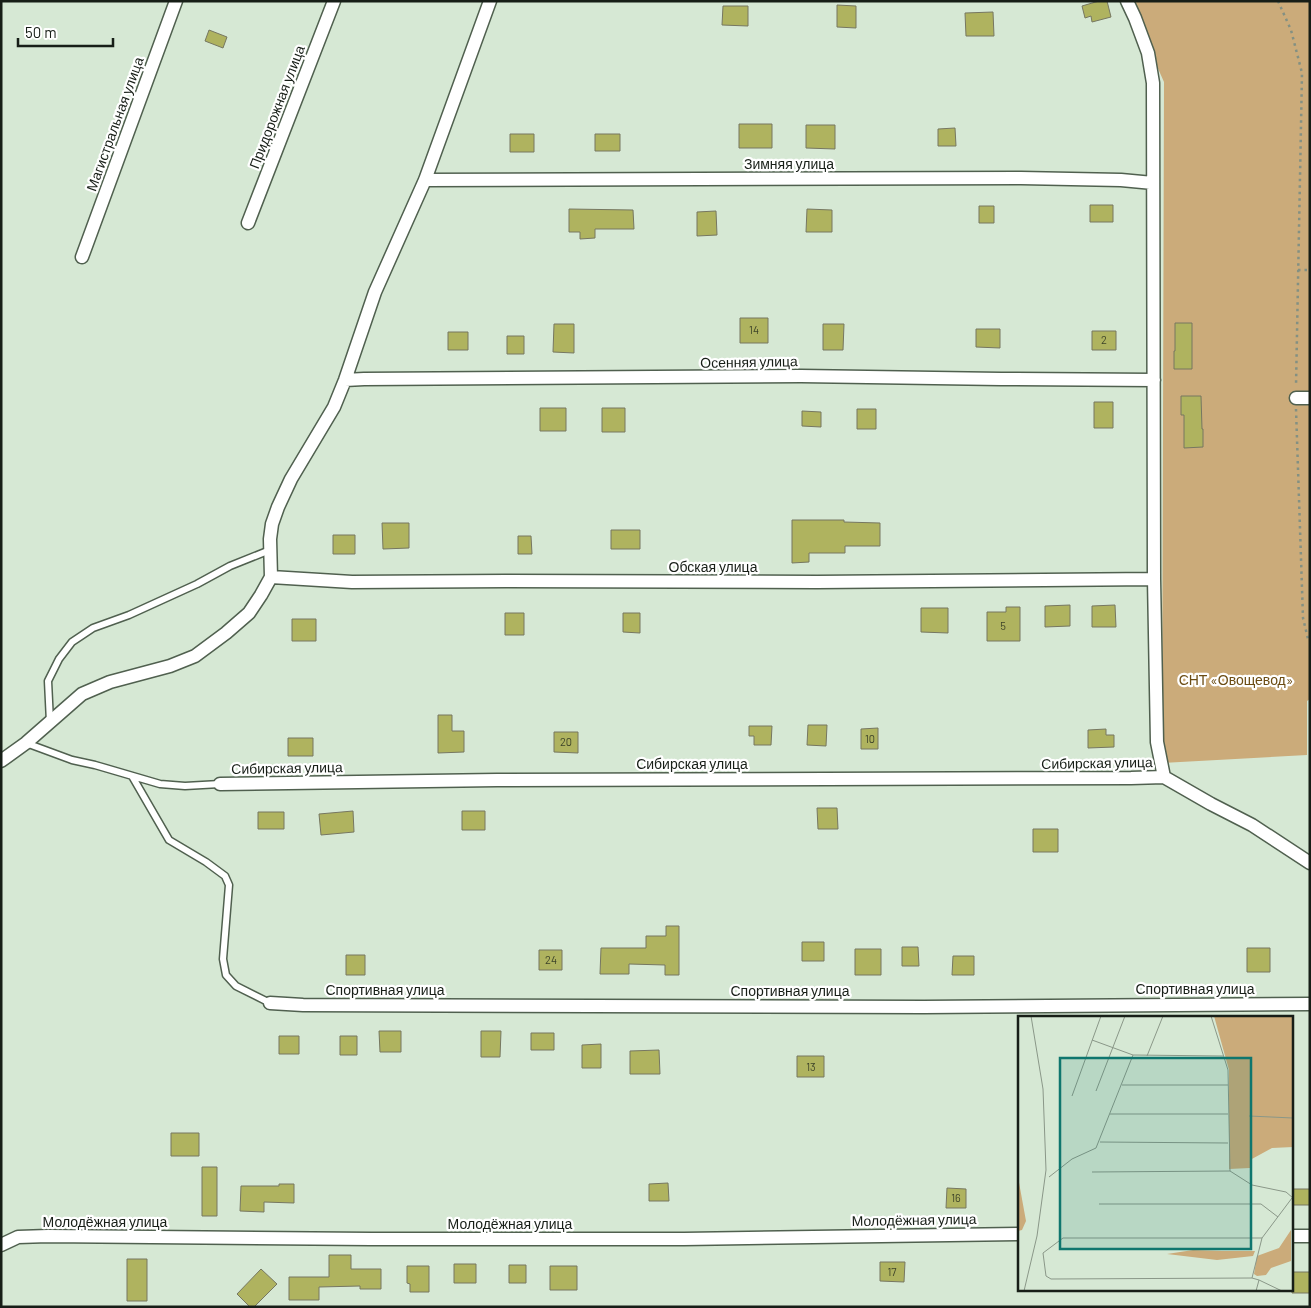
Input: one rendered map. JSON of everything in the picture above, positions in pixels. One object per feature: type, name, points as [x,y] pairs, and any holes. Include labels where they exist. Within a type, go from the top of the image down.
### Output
[{"type":"street","name":"Магистральная улица","points":[[82,257],[176,1]]},
{"type":"street","name":"Придорожная улица","points":[[248,223],[334,1]]},
{"type":"street","points":[[1,761],[26,743],[82,694],[110,682],[170,666],[195,656],[226,634],[249,614],[271,577],[270,550],[272,524],[278,507],[291,479],[334,407],[375,292],[425,180],[490,1]]},
{"type":"street","points":[[1127,1],[1148,53],[1153,83],[1154,579],[1157,742],[1164,777],[1252,825],[1310,864]]},
{"type":"street","name":"Зимняя улица","points":[[425,180],[1021,178],[1121,180],[1153,183]]},
{"type":"street","name":"Осенняя улица","points":[[345,380],[791,376],[1154,380]]},
{"type":"street","points":[[1296,398],[1310,398]]},
{"type":"street","name":"Обская улица","points":[[271,577],[352,582],[817,582],[1154,579]]},
{"type":"street","name":"Сибирская улица","points":[[220,784],[506,780],[1164,777]]},
{"type":"street","name":"Спортивная улица","points":[[270,1003],[302,1005],[914,1007],[1310,1004]]},
{"type":"street","name":"Молодёжная улица","points":[[1,1245],[18,1237],[48,1236],[684,1239],[1018,1234]]},
{"type":"street","points":[[1294,1236],[1310,1236]]},
{"type":"lane","points":[[50,723],[48,681],[59,659],[72,642],[93,628],[128,615],[197,584],[230,566],[270,550]]},
{"type":"lane","points":[[26,743],[72,760],[160,784],[185,786],[220,784]]},
{"type":"lane","points":[[132,776],[168,840],[206,862],[225,876],[228,885],[223,959],[226,975],[236,986],[270,1003]]},
{"type":"path","points":[[1278,1],[1291,30],[1302,73],[1296,398],[1303,618],[1310,641]]},
{"type":"path","points":[[1298,270],[1310,270]]},
{"type":"green space","name":"СНТ «Овощевод»","points":[[1128,1],[1310,1],[1310,699],[1307,701],[1307,755],[1162,763],[1164,82]]},
{"type":"building","points":[[1099,1],[1107,1],[1111,17],[1092,22],[1091,16],[1085,18],[1082,6]]},
{"type":"building","points":[[837,5],[856,6],[856,28],[837,27]]},
{"type":"building","points":[[723,6],[748,6],[748,26],[722,25]]},
{"type":"building","points":[[993,12],[994,36],[966,36],[965,13]]},
{"type":"building","points":[[209,30],[227,37],[223,48],[205,41]]},
{"type":"building","points":[[739,124],[772,124],[772,148],[739,148]]},
{"type":"building","points":[[806,125],[835,125],[835,149],[806,148]]},
{"type":"building","points":[[955,128],[956,146],[938,146],[938,129]]},
{"type":"building","points":[[510,134],[534,134],[534,152],[510,152]]},
{"type":"building","points":[[595,134],[620,134],[620,151],[595,151]]},
{"type":"building","points":[[1090,205],[1113,205],[1113,222],[1090,222]]},
{"type":"building","points":[[979,206],[994,206],[994,223],[979,223]]},
{"type":"building","points":[[569,209],[633,210],[634,229],[595,229],[595,238],[580,239],[580,232],[569,232]]},
{"type":"building","points":[[807,209],[832,210],[832,232],[806,232]]},
{"type":"building","points":[[716,211],[717,235],[697,236],[697,212]]},
{"type":"building","points":[[740,318],[768,318],[768,343],[740,343]]},
{"type":"building","points":[[1175,323],[1192,323],[1192,369],[1174,369]]},
{"type":"building","points":[[554,324],[574,324],[574,353],[553,352]]},
{"type":"building","points":[[823,324],[844,324],[843,350],[823,350]]},
{"type":"building","points":[[976,329],[1000,329],[1000,348],[976,347]]},
{"type":"building","points":[[1092,331],[1116,331],[1116,350],[1092,350]]},
{"type":"building","points":[[448,332],[468,332],[468,350],[448,350]]},
{"type":"building","points":[[507,336],[524,336],[524,354],[507,354]]},
{"type":"building","points":[[1181,396],[1201,396],[1203,447],[1184,448],[1184,415],[1181,415]]},
{"type":"building","points":[[1094,402],[1113,402],[1113,428],[1094,428]]},
{"type":"building","points":[[540,408],[566,408],[566,431],[540,431]]},
{"type":"building","points":[[602,408],[625,408],[625,432],[602,432]]},
{"type":"building","points":[[857,409],[876,409],[876,429],[857,429]]},
{"type":"building","points":[[802,411],[821,412],[821,427],[802,426]]},
{"type":"building","points":[[792,520],[844,520],[844,522],[880,523],[880,546],[845,546],[845,553],[809,553],[809,562],[792,563]]},
{"type":"building","points":[[382,523],[409,523],[409,548],[383,549]]},
{"type":"building","points":[[611,530],[640,530],[640,549],[611,549]]},
{"type":"building","points":[[333,535],[355,535],[355,554],[333,554]]},
{"type":"building","points":[[518,536],[531,536],[532,554],[518,554]]},
{"type":"building","points":[[1070,605],[1070,626],[1045,627],[1045,606]]},
{"type":"building","points":[[1115,605],[1116,627],[1092,627],[1092,606]]},
{"type":"building","points":[[1006,607],[1020,607],[1020,641],[987,641],[987,612],[1006,612]]},
{"type":"building","points":[[921,608],[948,608],[948,633],[921,632]]},
{"type":"building","points":[[505,613],[524,613],[524,635],[505,635]]},
{"type":"building","points":[[623,613],[640,613],[640,633],[623,632]]},
{"type":"building","points":[[292,619],[316,619],[316,641],[292,641]]},
{"type":"building","points":[[438,715],[452,715],[452,731],[464,731],[464,752],[438,753]]},
{"type":"building","points":[[808,725],[827,725],[826,746],[807,745]]},
{"type":"building","points":[[749,726],[772,726],[771,745],[754,745],[754,736],[749,736]]},
{"type":"building","points":[[878,728],[878,749],[861,749],[861,729]]},
{"type":"building","points":[[1106,729],[1106,735],[1114,735],[1114,747],[1088,748],[1088,730]]},
{"type":"building","points":[[554,732],[578,732],[578,753],[554,752]]},
{"type":"building","points":[[288,738],[313,738],[313,756],[288,756]]},
{"type":"building","points":[[817,808],[837,808],[838,829],[818,829]]},
{"type":"building","points":[[353,811],[354,832],[321,835],[319,814]]},
{"type":"building","points":[[462,811],[485,811],[485,830],[462,830]]},
{"type":"building","points":[[258,812],[284,812],[284,829],[258,829]]},
{"type":"building","points":[[1033,829],[1058,829],[1058,852],[1033,852]]},
{"type":"building","points":[[666,926],[679,926],[679,975],[665,975],[665,965],[629,964],[629,974],[600,974],[601,948],[646,948],[646,936],[666,936]]},
{"type":"building","points":[[802,942],[824,942],[824,961],[802,961]]},
{"type":"building","points":[[902,947],[918,947],[919,966],[902,966]]},
{"type":"building","points":[[1247,948],[1270,948],[1270,972],[1247,972]]},
{"type":"building","points":[[855,949],[881,949],[881,975],[855,975]]},
{"type":"building","points":[[539,950],[562,950],[562,970],[539,970]]},
{"type":"building","points":[[346,955],[365,955],[365,975],[346,975]]},
{"type":"building","points":[[953,956],[974,956],[974,975],[952,975]]},
{"type":"building","points":[[379,1031],[401,1031],[401,1052],[380,1052]]},
{"type":"building","points":[[481,1031],[501,1031],[500,1057],[481,1057]]},
{"type":"building","points":[[531,1033],[554,1033],[554,1050],[531,1050]]},
{"type":"building","points":[[279,1036],[299,1036],[299,1054],[279,1054]]},
{"type":"building","points":[[340,1036],[357,1036],[357,1055],[340,1055]]},
{"type":"building","points":[[601,1044],[601,1068],[582,1068],[582,1045]]},
{"type":"building","points":[[659,1050],[660,1074],[630,1074],[630,1051]]},
{"type":"building","points":[[797,1056],[824,1056],[824,1077],[797,1077]]},
{"type":"building","points":[[171,1133],[199,1133],[199,1156],[171,1156]]},
{"type":"building","points":[[202,1167],[217,1167],[217,1216],[202,1216]]},
{"type":"building","points":[[668,1183],[669,1201],[649,1201],[649,1184]]},
{"type":"building","points":[[279,1184],[294,1184],[294,1203],[264,1202],[264,1212],[240,1211],[241,1186],[279,1186]]},
{"type":"building","points":[[947,1188],[966,1189],[966,1208],[946,1208]]},
{"type":"building","points":[[1294,1189],[1310,1189],[1310,1205],[1294,1205]]},
{"type":"building","points":[[329,1255],[351,1255],[351,1269],[381,1269],[381,1289],[360,1289],[360,1286],[319,1287],[319,1300],[289,1300],[289,1277],[329,1277]]},
{"type":"building","points":[[127,1259],[147,1259],[147,1301],[127,1301]]},
{"type":"building","points":[[880,1262],[905,1262],[904,1282],[880,1281]]},
{"type":"building","points":[[454,1264],[476,1264],[476,1283],[454,1283]]},
{"type":"building","points":[[509,1265],[526,1265],[526,1283],[509,1283]]},
{"type":"building","points":[[407,1266],[429,1266],[429,1292],[410,1292],[410,1284],[407,1283]]},
{"type":"building","points":[[550,1266],[577,1266],[577,1290],[550,1290]]},
{"type":"building","points":[[261,1269],[277,1284],[254,1307],[250,1307],[237,1294]]},
{"type":"building","points":[[1294,1272],[1310,1272],[1310,1293],[1292,1293],[1292,1290],[1294,1290]]}]
